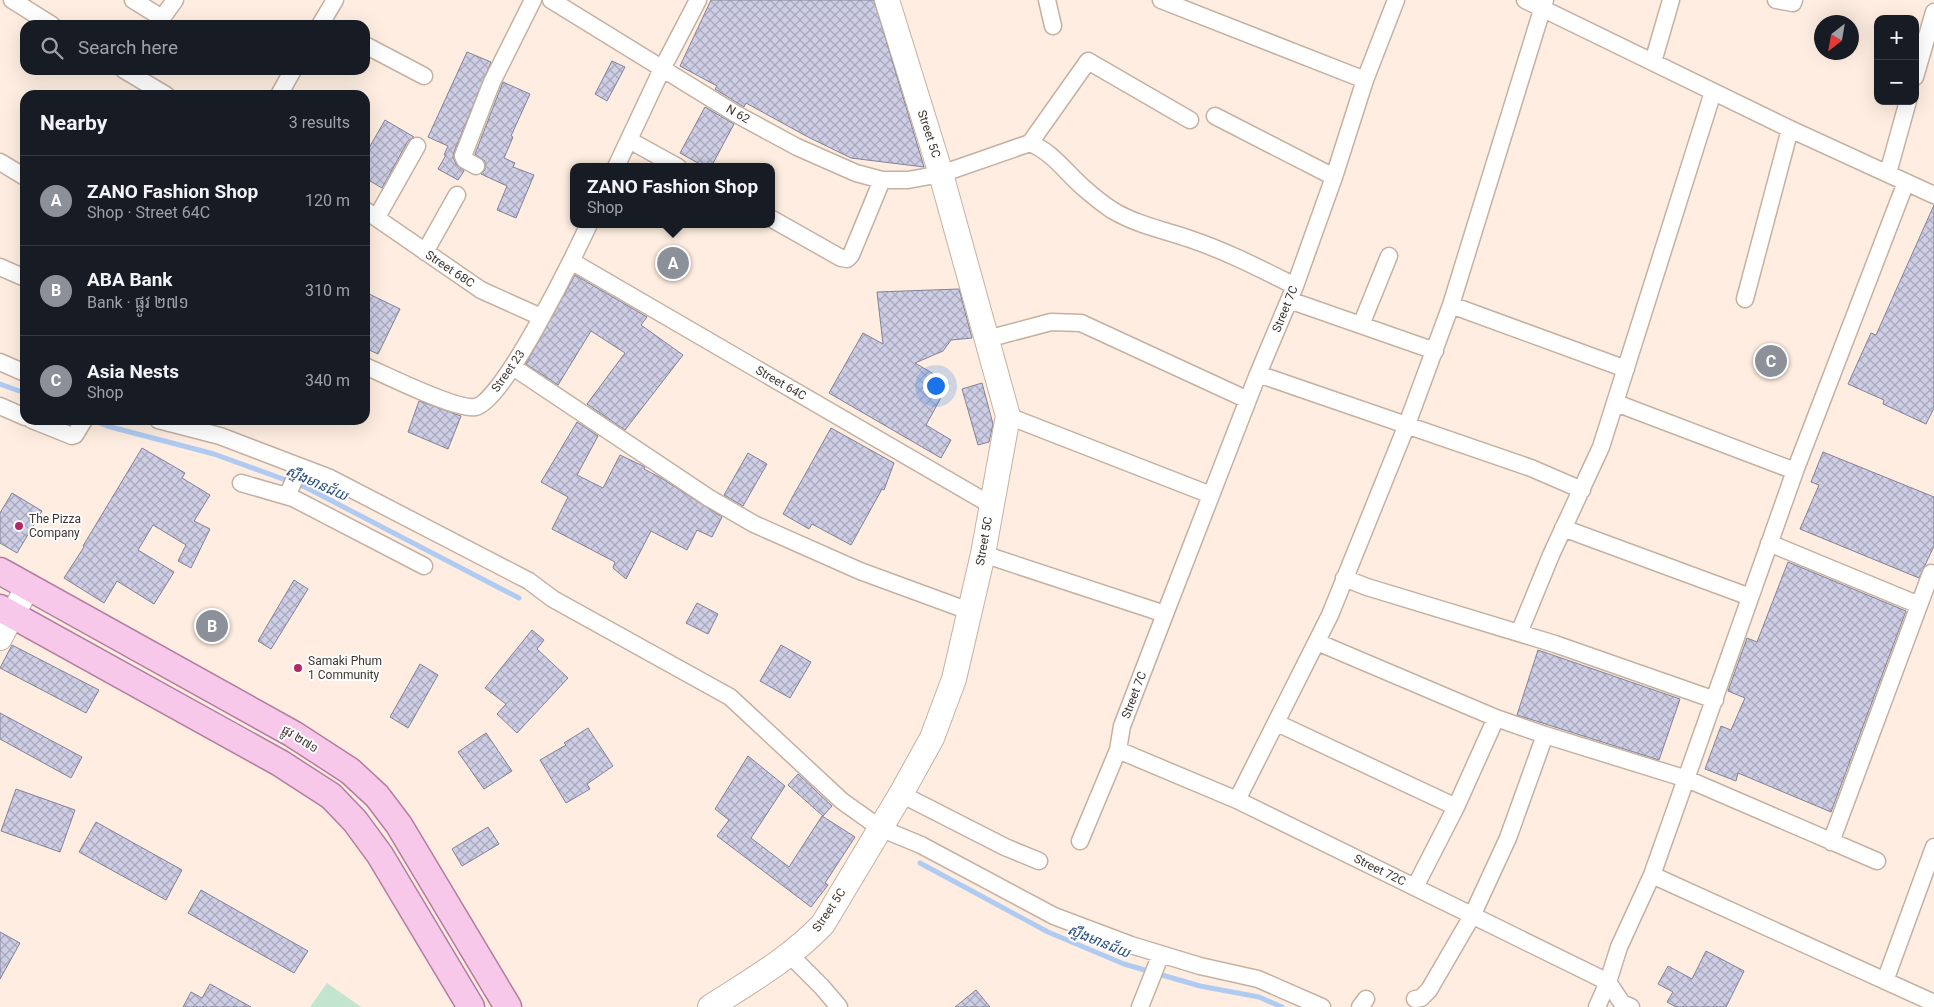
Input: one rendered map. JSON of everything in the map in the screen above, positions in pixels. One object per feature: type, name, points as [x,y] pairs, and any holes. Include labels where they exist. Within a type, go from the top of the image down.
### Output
[{"type":"main road","name":"ផ្លូវ ២៧១","points":[[0,571],[293,734],[350,771],[377,796],[399,824],[508,1007]]},
{"type":"main road","points":[[6,611],[280,763],[331,796],[355,821],[380,855],[471,1007]]},
{"type":"street","points":[[12,0],[44,20]]},
{"type":"street","points":[[133,0],[159,20]]},
{"type":"street","points":[[161,20],[175,0]]},
{"type":"street","points":[[324,20],[335,0]]},
{"type":"street","points":[[476,166],[465,160],[463,156],[492,82],[533,0]]},
{"type":"street","name":"N 62","points":[[551,0],[736,114],[797,147],[856,173],[882,180],[908,180],[941,174],[1030,143]]},
{"type":"street","points":[[618,163],[662,69],[698,0]]},
{"type":"street","name":"Street 5C","points":[[710,1007],[790,955],[823,924],[901,794],[932,738],[951,687],[983,554],[1008,416],[941,174],[887,0]]},
{"type":"street","points":[[1047,0],[1052,26]]},
{"type":"street","points":[[1161,0],[1365,80]]},
{"type":"street","name":"Street 7C","points":[[1080,841],[1118,750],[1122,726],[1211,495],[1292,293],[1334,177],[1365,80],[1396,0]]},
{"type":"street","points":[[1524,0],[1544,4],[1713,92],[1934,195]]},
{"type":"street","points":[[1653,62],[1671,0]]},
{"type":"street","points":[[1776,0],[1784,3],[1793,3],[1794,0]]},
{"type":"street","points":[[1237,800],[1330,615],[1406,427],[1451,306],[1544,4]]},
{"type":"street","points":[[1919,64],[1934,12]]},
{"type":"street","points":[[370,48],[424,76]]},
{"type":"street","points":[[1190,120],[1088,61],[1030,143],[1048,153],[1085,189],[1113,210],[1143,226],[1191,239],[1240,260],[1292,293],[1361,325],[1435,350]]},
{"type":"street","points":[[133,75],[158,90]]},
{"type":"street","points":[[282,90],[290,75]]},
{"type":"street","points":[[1519,633],[1601,447],[1713,92]]},
{"type":"street","points":[[1888,173],[1907,105]]},
{"type":"street","points":[[1215,116],[1334,177]]},
{"type":"street","points":[[1745,299],[1790,129]]},
{"type":"street","points":[[629,140],[671,163]]},
{"type":"street","points":[[371,214],[417,146]]},
{"type":"street","points":[[0,162],[20,174]]},
{"type":"street","points":[[775,221],[841,258],[847,259],[851,255],[882,180]]},
{"type":"street","points":[[1597,1007],[1620,947],[1652,875],[1795,471],[1906,182]]},
{"type":"street","points":[[425,252],[456,195]]},
{"type":"street","name":"Street 68C","points":[[371,214],[481,290],[541,317]]},
{"type":"street","name":"Street 23","points":[[370,368],[436,397],[462,406],[476,407],[487,400],[513,367],[587,228]]},
{"type":"street","points":[[1361,325],[1389,256]]},
{"type":"street","name":"Street 64C","points":[[571,261],[991,504]]},
{"type":"street","points":[[0,267],[20,276]]},
{"type":"street","points":[[1451,306],[1626,370]]},
{"type":"street","points":[[987,339],[1051,322],[1081,323],[1248,400]]},
{"type":"street","points":[[0,362],[20,371]]},
{"type":"street","points":[[513,367],[709,498],[754,524],[860,571],[969,611]]},
{"type":"street","points":[[1258,374],[1406,427],[1433,434],[1531,468],[1582,490]]},
{"type":"street","points":[[1616,403],[1795,471]]},
{"type":"street","points":[[0,406],[20,415]]},
{"type":"street","points":[[1008,416],[1211,495]]},
{"type":"street","points":[[44,425],[72,436],[75,435],[81,425]]},
{"type":"street","points":[[177,425],[220,436],[298,471],[330,478],[529,582],[553,599],[730,697],[842,801],[880,828],[921,845],[1054,916],[1131,945],[1159,959],[1258,979],[1322,1007]]},
{"type":"street","points":[[288,494],[298,471]]},
{"type":"street","points":[[241,483],[288,494],[424,566]]},
{"type":"street","points":[[1564,528],[1750,597]]},
{"type":"street","points":[[1769,543],[1919,605]]},
{"type":"street","points":[[983,554],[1165,614]]},
{"type":"street","points":[[1831,842],[1931,573]]},
{"type":"street","points":[[1344,578],[1554,644],[1715,700]]},
{"type":"street","points":[[0,638],[6,611],[28,586]]},
{"type":"street","points":[[1317,642],[1496,718],[1687,779],[1877,861]]},
{"type":"street","points":[[1415,887],[1456,807],[1496,718]]},
{"type":"street","points":[[1277,723],[1456,807]]},
{"type":"street","points":[[1414,1000],[1421,998],[1429,990],[1472,916],[1508,838],[1545,735]]},
{"type":"street","name":"Street 72C","points":[[1118,750],[1237,800],[1608,982]]},
{"type":"street","points":[[901,794],[1005,847],[1039,862]]},
{"type":"street","points":[[1885,981],[1934,847]]},
{"type":"street","points":[[1652,875],[1934,1003]]},
{"type":"street","points":[[790,955],[822,987],[838,1007]]},
{"type":"street","points":[[1140,1007],[1159,959]]},
{"type":"street","points":[[1608,982],[1622,1003],[1631,1007]]},
{"type":"green space","points":[[327,983],[361,1007],[310,1007]]},
{"type":"building","points":[[711,0],[874,0],[924,167],[851,158],[746,103],[744,107],[715,89],[717,86],[680,66]]},
{"type":"building","points":[[467,52],[491,62],[454,152],[453,157],[456,164],[464,171],[458,180],[438,169],[446,155],[444,155],[448,146],[428,137]]},
{"type":"building","points":[[612,61],[625,67],[607,101],[595,94]]},
{"type":"building","points":[[503,82],[530,94],[511,136],[513,137],[504,158],[515,163],[513,167],[534,175],[516,218],[497,210],[507,186],[481,174],[485,170],[485,161],[475,154]]},
{"type":"building","points":[[705,107],[734,124],[713,163],[698,163],[680,153]]},
{"type":"building","points":[[385,120],[414,137],[408,141],[382,188],[370,181],[370,146]]},
{"type":"building","points":[[1934,205],[1934,408],[1926,424],[1883,404],[1884,400],[1848,384],[1871,333],[1876,335]]},
{"type":"building","points":[[575,275],[647,317],[641,325],[683,355],[625,430],[587,404],[625,353],[591,331],[558,385],[526,364]]},
{"type":"building","points":[[959,289],[972,338],[951,340],[943,351],[915,363],[949,383],[926,425],[951,440],[941,458],[829,393],[863,333],[883,344],[877,292]]},
{"type":"building","points":[[370,294],[400,309],[378,354],[370,350]]},
{"type":"building","points":[[982,383],[993,424],[989,442],[978,445],[962,389]]},
{"type":"building","points":[[419,401],[461,416],[448,449],[408,432]]},
{"type":"building","points":[[577,422],[598,436],[577,475],[603,488],[620,455],[645,467],[644,469],[722,517],[712,537],[697,530],[687,550],[651,531],[626,579],[613,568],[615,562],[552,529],[568,497],[541,482]]},
{"type":"building","points":[[831,428],[894,463],[884,490],[882,489],[851,545],[812,524],[809,529],[783,514]]},
{"type":"building","points":[[142,448],[185,473],[182,478],[210,495],[194,521],[210,529],[191,568],[178,561],[186,545],[153,525],[138,550],[174,572],[154,604],[117,581],[104,603],[64,578]]},
{"type":"building","points":[[1823,452],[1934,497],[1934,546],[1919,578],[1800,529],[1819,485],[1811,482]]},
{"type":"building","points":[[748,453],[767,464],[743,506],[724,495]]},
{"type":"building","points":[[12,493],[42,511],[17,553],[0,543],[0,513]]},
{"type":"building","points":[[1788,562],[1906,611],[1831,812],[1738,773],[1736,781],[1705,769],[1721,726],[1731,730],[1745,698],[1728,691],[1747,638],[1757,642]]},
{"type":"building","points":[[294,580],[308,589],[271,649],[258,641]]},
{"type":"building","points":[[697,603],[718,614],[708,634],[686,623]]},
{"type":"building","points":[[532,630],[544,640],[537,649],[568,678],[517,733],[497,714],[506,704],[485,688]]},
{"type":"building","points":[[12,645],[99,690],[86,713],[0,668]]},
{"type":"building","points":[[781,645],[811,662],[790,698],[760,681]]},
{"type":"building","points":[[1538,650],[1680,699],[1659,760],[1517,715]]},
{"type":"building","points":[[420,664],[438,675],[408,728],[390,717]]},
{"type":"building","points":[[0,713],[82,757],[71,778],[0,739]]},
{"type":"building","points":[[588,728],[613,766],[587,784],[590,789],[566,803],[540,760],[566,745],[564,743]]},
{"type":"building","points":[[486,733],[512,771],[484,789],[458,752]]},
{"type":"building","points":[[748,756],[785,786],[751,838],[789,867],[822,816],[855,837],[825,883],[828,885],[811,907],[717,836],[729,820],[715,809]]},
{"type":"building","points":[[798,774],[832,806],[823,816],[788,785]]},
{"type":"building","points":[[16,789],[75,810],[60,852],[1,831]]},
{"type":"building","points":[[96,822],[182,870],[166,900],[79,852]]},
{"type":"building","points":[[488,827],[499,844],[462,866],[452,849]]},
{"type":"building","points":[[201,890],[308,951],[294,973],[188,913]]},
{"type":"building","points":[[0,932],[20,943],[0,979]]},
{"type":"building","points":[[1706,951],[1744,971],[1726,1007],[1676,1007],[1667,1002],[1673,992],[1658,984],[1668,966],[1692,979]]},
{"type":"building","points":[[210,984],[251,1007],[183,1007],[191,992],[202,998]]},
{"type":"building","points":[[976,990],[990,1007],[955,1007]]},
{"type":"waterway","name":"ស្ទឹងមានជ័យ","points":[[0,384],[20,391]]},
{"type":"waterway","name":"ស្ទឹងមានជ័យ","points":[[104,425],[214,454],[305,487],[519,598]]},
{"type":"waterway","name":"ស្ទឹងមានជ័យ","points":[[920,863],[1048,932],[1124,964],[1200,986],[1259,997],[1282,1007]]},
{"type":"place","name":"ZANO Fashion Shop","points":[[673,263]]},
{"type":"place","name":"Asia Nests","points":[[1771,361]]},
{"type":"place","name":"The Pizza Company","points":[[19,526]]},
{"type":"place","name":"ABA Bank","points":[[212,626]]},
{"type":"place","name":"Samaki Phum 1 Community","points":[[298,668]]}]
